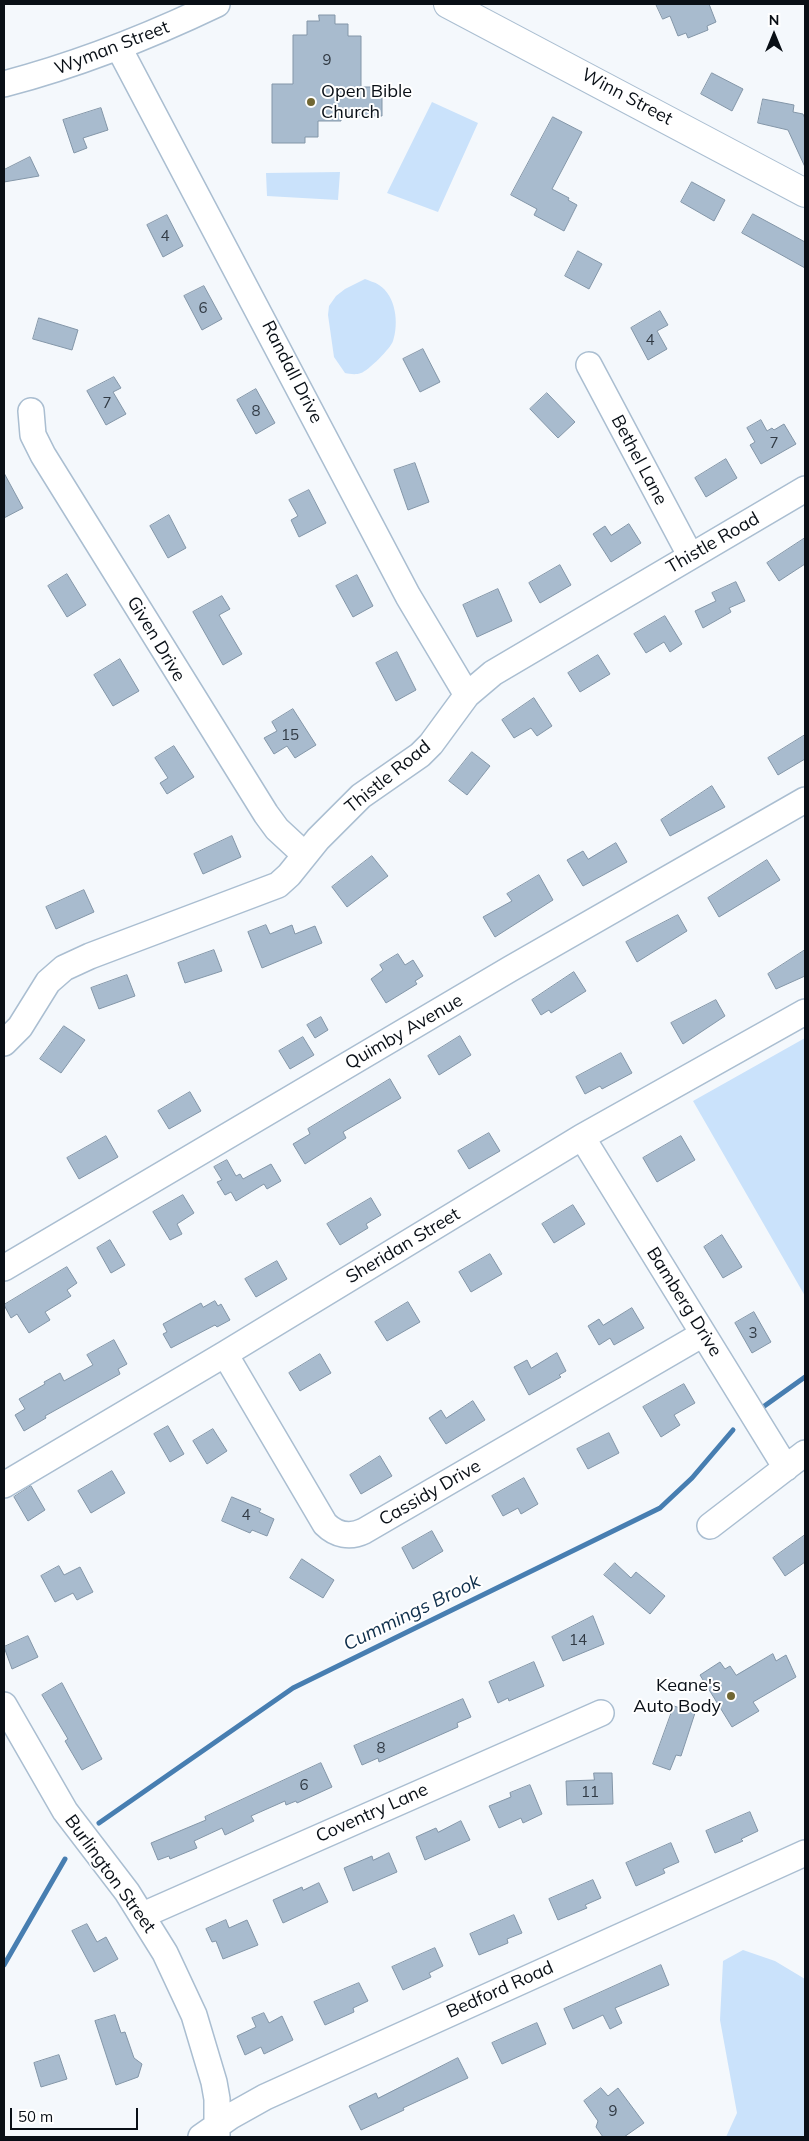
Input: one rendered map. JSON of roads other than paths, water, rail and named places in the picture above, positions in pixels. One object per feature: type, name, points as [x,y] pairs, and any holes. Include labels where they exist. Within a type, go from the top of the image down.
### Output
[{"type":"main road","name":"Winn Street","points":[[448,4],[805,193]]},
{"type":"street","name":"Wyman Street","points":[[4,84],[88,60],[156,33],[217,4]]},
{"type":"street","name":"Randall Drive","points":[[119,48],[408,596],[468,695]]},
{"type":"street","name":"Bethel Lane","points":[[589,365],[690,555]]},
{"type":"street","name":"Given Drive","points":[[31,411],[33,435],[43,455],[202,714],[271,822],[304,854]]},
{"type":"street","name":"Thistle Road","points":[[4,1043],[20,1028],[48,982],[60,971],[90,956],[272,888],[289,875],[304,854],[361,796],[420,755],[431,744],[468,695],[505,665],[805,489]]},
{"type":"street","name":"Quimby Avenue","points":[[4,1268],[510,969],[805,800]]},
{"type":"street","name":"Sheridan Street","points":[[4,1485],[225,1354],[582,1137],[805,1012]]},
{"type":"street","name":"Bamberg Drive","points":[[582,1137],[786,1468]]},
{"type":"street","name":"Cassidy Drive","points":[[225,1354],[325,1524],[338,1533],[349,1535],[364,1531],[703,1334]]},
{"type":"street","points":[[710,1526],[805,1454]]},
{"type":"street","name":"Burlington Street","points":[[4,1705],[65,1811],[143,1915],[165,1953],[194,2015],[215,2086],[212,2134]]},
{"type":"street","name":"Coventry Lane","points":[[143,1915],[601,1713]]},
{"type":"street","name":"Bedford Road","points":[[212,2134],[265,2097],[805,1853]]},
{"type":"waterway","name":"Cummings Brook","points":[[763,1407],[805,1377]]},
{"type":"waterway","name":"Cummings Brook","points":[[99,1823],[293,1688],[660,1508],[692,1478],[733,1430]]},
{"type":"waterway","name":"Cummings Brook","points":[[4,1965],[65,1859]]},
{"type":"place","name":"Open Bible Church","points":[[311,102]]},
{"type":"place","name":"Keane's Auto Body","points":[[731,1696]]}]
